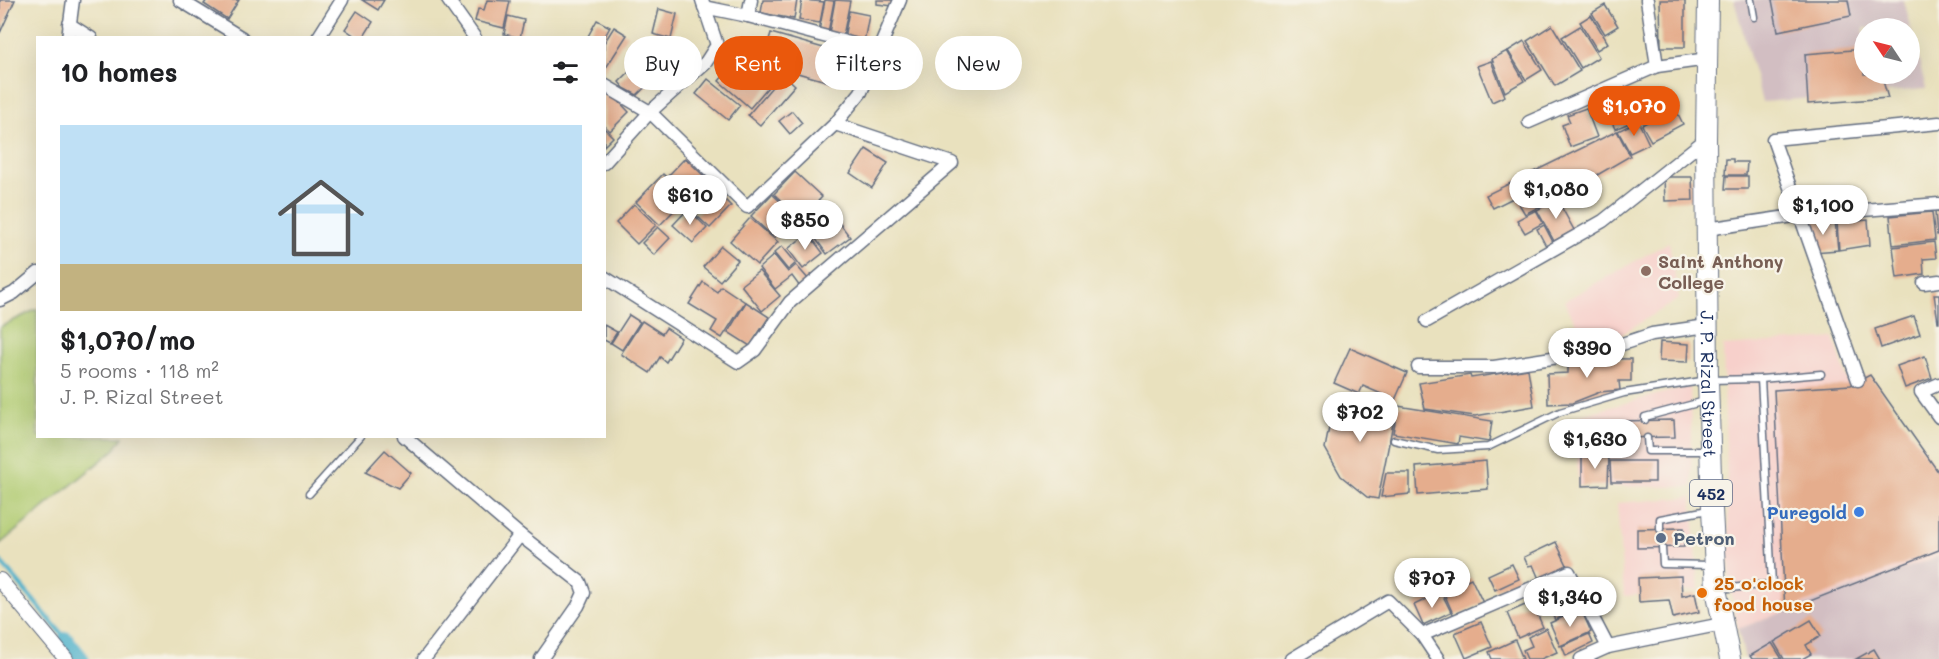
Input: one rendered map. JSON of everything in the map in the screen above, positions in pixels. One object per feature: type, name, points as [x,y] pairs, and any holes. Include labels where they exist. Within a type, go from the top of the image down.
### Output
[{"type":"highway","name":"J. P. Rizal Street","points":[[1708,0],[1707,326],[1712,509],[1716,589],[1730,659]]},
{"type":"street","points":[[68,36],[73,0]]},
{"type":"street","points":[[180,0],[239,36]]},
{"type":"street","points":[[448,0],[474,36]]},
{"type":"street","points":[[748,16],[751,0]]},
{"type":"street","points":[[886,36],[900,0]]},
{"type":"street","points":[[1647,0],[1657,66]]},
{"type":"street","points":[[319,36],[337,2]]},
{"type":"street","points":[[703,3],[823,36]]},
{"type":"street","points":[[606,161],[650,112],[706,62],[717,45],[703,3]]},
{"type":"street","points":[[69,24],[88,36]]},
{"type":"street","points":[[1529,122],[1657,66],[1708,58]]},
{"type":"street","points":[[606,86],[650,112],[747,207],[835,124],[862,90]]},
{"type":"street","points":[[1858,380],[1773,139],[1939,123]]},
{"type":"street","points":[[606,278],[738,362],[755,350],[790,302],[952,163],[835,124]]},
{"type":"street","points":[[1427,321],[1603,221],[1706,139]]},
{"type":"street","points":[[1707,229],[1800,215],[1939,204]]},
{"type":"street","points":[[0,300],[14,293],[36,275]]},
{"type":"street","points":[[1924,283],[1939,281]]},
{"type":"street","points":[[1418,367],[1494,367],[1604,350],[1652,333],[1707,326]]},
{"type":"street","points":[[1939,384],[1921,392],[1939,417]]},
{"type":"street","points":[[406,438],[520,535],[580,582],[585,593],[541,659]]},
{"type":"street","points":[[424,659],[520,535]]},
{"type":"street","points":[[1422,635],[1569,572],[1608,646]]},
{"type":"street","points":[[0,580],[66,659]]},
{"type":"street","points":[[1292,659],[1388,601],[1422,635],[1435,658]]},
{"type":"street","points":[[1581,659],[1608,646],[1722,624]]},
{"type":"lane","points":[[1751,0],[1754,17]]},
{"type":"lane","points":[[1394,440],[1438,450],[1488,447],[1560,412],[1624,393],[1709,390],[1761,379],[1821,374]]},
{"type":"lane","points":[[1716,589],[1772,584],[1761,379]]},
{"type":"lane","points":[[1645,420],[1645,417],[1709,390]]},
{"type":"lane","points":[[309,494],[359,438]]},
{"type":"lane","points":[[1647,438],[1648,451],[1711,451]]},
{"type":"lane","points":[[1660,529],[1660,519],[1712,509]]},
{"type":"lane","points":[[1662,548],[1663,564],[1714,565]]},
{"type":"shaded area","points":[[1734,0],[1904,0],[1908,18],[1854,18],[1854,84],[1920,84],[1920,65],[1926,89],[1762,102]]},
{"type":"shaded area","name":"Saint Anthony College","points":[[1669,242],[1679,299],[1592,352],[1564,301]]},
{"type":"shaded area","name":"Puregold","points":[[1834,338],[1848,383],[1870,375],[1939,471],[1939,556],[1738,629],[1730,584],[1723,346]]},
{"type":"shaded area","points":[[1690,386],[1692,487],[1578,486],[1577,416]]},
{"type":"shaded area","points":[[1692,497],[1699,590],[1624,596],[1617,503]]},
{"type":"shaded area","points":[[1939,556],[1939,659],[1745,659],[1738,629]]},
{"type":"green space","points":[[36,309],[36,438],[122,438],[115,449],[0,544],[0,327]]},
{"type":"building","points":[[0,0],[15,0],[0,33]]},
{"type":"building","points":[[207,0],[239,0],[227,19],[204,4]]},
{"type":"building","points":[[362,0],[384,0],[378,10]]},
{"type":"building","points":[[487,0],[510,1],[504,28],[475,21],[478,9],[484,10]]},
{"type":"building","points":[[763,0],[797,0],[794,19],[761,13]]},
{"type":"building","points":[[802,0],[824,2],[820,23],[799,20]]},
{"type":"building","points":[[825,0],[834,1],[828,33],[819,31]]},
{"type":"building","points":[[835,0],[850,1],[843,36],[829,33]]},
{"type":"building","points":[[877,0],[895,0],[893,6],[877,4]]},
{"type":"building","points":[[1660,0],[1685,0],[1685,47],[1661,47]]},
{"type":"building","points":[[1772,0],[1848,0],[1851,16],[1778,31]]},
{"type":"building","points":[[1605,5],[1618,26],[1605,34],[1592,13]]},
{"type":"building","points":[[659,9],[677,14],[672,36],[653,34]]},
{"type":"building","points":[[357,11],[373,22],[364,36],[355,36],[345,29]]},
{"type":"building","points":[[849,11],[869,15],[865,36],[844,36]]},
{"type":"building","points":[[1591,15],[1608,43],[1597,50],[1580,22]]},
{"type":"building","points":[[508,16],[524,20],[520,36],[504,34]]},
{"type":"building","points":[[597,20],[610,27],[605,36],[588,36]]},
{"type":"building","points":[[1552,25],[1580,71],[1555,86],[1527,41]]},
{"type":"building","points":[[1580,26],[1599,57],[1581,68],[1562,37]]},
{"type":"building","points":[[614,27],[627,35],[624,36],[624,40],[606,68],[606,40]]},
{"type":"building","points":[[1524,41],[1542,70],[1526,80],[1508,51]]},
{"type":"building","points":[[803,42],[815,46],[815,78],[803,75]]},
{"type":"building","points":[[1854,50],[1854,84],[1884,84],[1888,98],[1808,104],[1805,54]]},
{"type":"building","points":[[1507,51],[1524,81],[1505,92],[1492,59]]},
{"type":"building","points":[[1491,61],[1505,96],[1492,102],[1477,66]]},
{"type":"building","points":[[624,77],[624,88],[619,82]]},
{"type":"building","points":[[708,79],[714,84],[714,90],[722,90],[740,105],[728,120],[696,94],[702,90]]},
{"type":"building","points":[[606,90],[629,112],[610,131],[606,127]]},
{"type":"building","points":[[628,90],[642,90],[637,95]]},
{"type":"building","points":[[729,90],[765,90],[750,108]]},
{"type":"building","points":[[769,90],[791,90],[760,125],[748,115]]},
{"type":"building","points":[[1626,103],[1634,121],[1615,129],[1607,111]]},
{"type":"building","points":[[1673,104],[1683,124],[1651,141],[1642,125],[1649,121],[1647,118]]},
{"type":"building","points":[[1586,108],[1597,137],[1570,147],[1562,125],[1570,122],[1567,115]]},
{"type":"building","points":[[792,111],[802,123],[790,134],[779,121]]},
{"type":"building","points":[[1638,121],[1649,144],[1630,153],[1618,131]]},
{"type":"building","points":[[606,130],[613,137],[606,144]]},
{"type":"building","points":[[1617,131],[1630,156],[1525,214],[1515,197],[1493,208],[1486,195]]},
{"type":"building","points":[[866,149],[888,163],[872,188],[850,173]]},
{"type":"building","points":[[685,158],[704,176],[687,194],[668,176]]},
{"type":"building","points":[[1726,159],[1733,159],[1733,162],[1747,162],[1746,175],[1725,175]]},
{"type":"building","points":[[795,172],[822,197],[801,219],[774,194]]},
{"type":"building","points":[[663,174],[687,197],[660,225],[636,202]]},
{"type":"building","points":[[1726,176],[1748,176],[1748,189],[1725,189]]},
{"type":"building","points":[[1664,177],[1692,177],[1693,200],[1665,201]]},
{"type":"building","points":[[703,180],[714,190],[698,207],[688,197]]},
{"type":"building","points":[[717,192],[731,206],[710,228],[696,215]]},
{"type":"building","points":[[772,194],[795,215],[774,238],[751,216]]},
{"type":"building","points":[[1557,199],[1574,230],[1554,241],[1537,210]]},
{"type":"building","points":[[634,204],[656,225],[637,244],[616,223]]},
{"type":"building","points":[[688,209],[707,228],[693,243],[673,225]]},
{"type":"building","points":[[1536,210],[1543,223],[1525,233],[1517,220]]},
{"type":"building","points":[[1932,212],[1935,240],[1893,245],[1890,216]]},
{"type":"building","points":[[1935,212],[1939,212],[1939,235],[1937,235]]},
{"type":"building","points":[[832,213],[850,237],[827,254],[809,230]]},
{"type":"building","points":[[750,218],[778,242],[757,265],[730,241]]},
{"type":"building","points":[[1835,220],[1838,250],[1814,252],[1806,222]]},
{"type":"building","points":[[1868,220],[1870,245],[1839,250],[1837,223]]},
{"type":"building","points":[[1544,225],[1553,242],[1546,246],[1537,229]]},
{"type":"building","points":[[658,227],[670,238],[654,255],[642,243]]},
{"type":"building","points":[[808,233],[823,253],[803,269],[788,249]]},
{"type":"building","points":[[1934,242],[1936,258],[1923,259],[1924,274],[1897,278],[1893,247]]},
{"type":"building","points":[[721,246],[738,260],[720,281],[703,267]]},
{"type":"building","points":[[782,246],[796,263],[788,270],[774,253]]},
{"type":"building","points":[[774,255],[788,272],[796,265],[809,280],[800,287],[792,276],[775,289],[759,268]]},
{"type":"building","points":[[759,271],[780,296],[762,311],[741,285]]},
{"type":"building","points":[[703,282],[717,292],[721,286],[745,302],[722,338],[711,331],[717,321],[689,304]]},
{"type":"building","points":[[1934,294],[1939,294],[1939,322],[1938,322]]},
{"type":"building","points":[[746,302],[769,317],[750,346],[728,332]]},
{"type":"building","points":[[629,315],[640,322],[622,350],[611,343]]},
{"type":"building","points":[[1914,316],[1920,334],[1881,348],[1875,329]]},
{"type":"building","points":[[642,321],[662,334],[666,328],[681,338],[666,362],[660,357],[650,373],[621,354]]},
{"type":"building","points":[[606,326],[617,332],[610,343],[606,341]]},
{"type":"building","points":[[1660,342],[1689,344],[1688,362],[1659,361]]},
{"type":"building","points":[[1350,348],[1407,373],[1395,400],[1363,386],[1359,394],[1334,383]]},
{"type":"building","points":[[1925,356],[1932,378],[1905,388],[1897,366]]},
{"type":"building","points":[[1568,358],[1631,359],[1631,381],[1619,381],[1620,390],[1600,392],[1572,403],[1548,404],[1547,374],[1568,373]]},
{"type":"building","points":[[1528,369],[1534,406],[1475,416],[1425,409],[1419,383]]},
{"type":"building","name":"Puregold","points":[[1870,375],[1939,473],[1939,550],[1785,611],[1774,390],[1851,385]]},
{"type":"building","points":[[1335,397],[1396,408],[1378,499],[1367,497],[1341,476],[1325,448]]},
{"type":"building","points":[[1398,406],[1492,421],[1489,442],[1459,437],[1458,444],[1393,433]]},
{"type":"building","points":[[1674,420],[1675,437],[1615,438],[1615,421]]},
{"type":"building","points":[[385,450],[411,473],[398,488],[365,472]]},
{"type":"building","points":[[1582,455],[1609,455],[1608,485],[1582,486]]},
{"type":"building","points":[[1486,461],[1488,489],[1418,495],[1416,467]]},
{"type":"building","points":[[1610,461],[1655,461],[1655,482],[1611,482]]},
{"type":"building","points":[[1386,473],[1410,473],[1410,494],[1381,497]]},
{"type":"building","name":"Petron","points":[[1684,528],[1684,547],[1637,548],[1637,529]]},
{"type":"building","points":[[1556,542],[1567,565],[1539,579],[1533,565],[1528,566],[1524,557]]},
{"type":"building","points":[[1512,564],[1519,579],[1495,590],[1488,575]]},
{"type":"building","points":[[1681,576],[1682,596],[1695,593],[1699,612],[1673,618],[1669,600],[1639,602],[1638,578]]},
{"type":"building","points":[[1471,578],[1483,603],[1454,616],[1443,591]]},
{"type":"building","points":[[1565,582],[1577,609],[1555,620],[1542,593]]},
{"type":"building","points":[[1441,592],[1451,612],[1423,625],[1414,605]]},
{"type":"building","points":[[1532,602],[1543,627],[1518,638],[1507,613]]},
{"type":"building","points":[[1581,609],[1591,632],[1560,646],[1550,623]]},
{"type":"building","points":[[1811,620],[1821,636],[1806,645],[1811,654],[1802,659],[1784,659],[1774,642]]},
{"type":"building","points":[[1481,622],[1492,647],[1466,658],[1455,633]]},
{"type":"building","points":[[1546,628],[1557,652],[1541,659],[1527,659],[1523,650],[1532,646],[1528,637]]},
{"type":"building","points":[[1589,634],[1593,643],[1566,656],[1562,646]]},
{"type":"building","points":[[1515,640],[1523,659],[1492,659],[1489,652]]},
{"type":"building","points":[[1772,643],[1782,659],[1752,659],[1750,656]]},
{"type":"building","points":[[1874,649],[1880,659],[1856,659]]},
{"type":"waterway","points":[[0,561],[66,639]]},
{"type":"waterway","points":[[66,639],[82,659]]},
{"type":"place","name":"Saint Anthony College","points":[[1646,271]]},
{"type":"place","name":"Puregold","points":[[1859,512]]},
{"type":"place","name":"Petron","points":[[1661,538]]},
{"type":"place","name":"25 o'clock food house","points":[[1702,593]]}]
